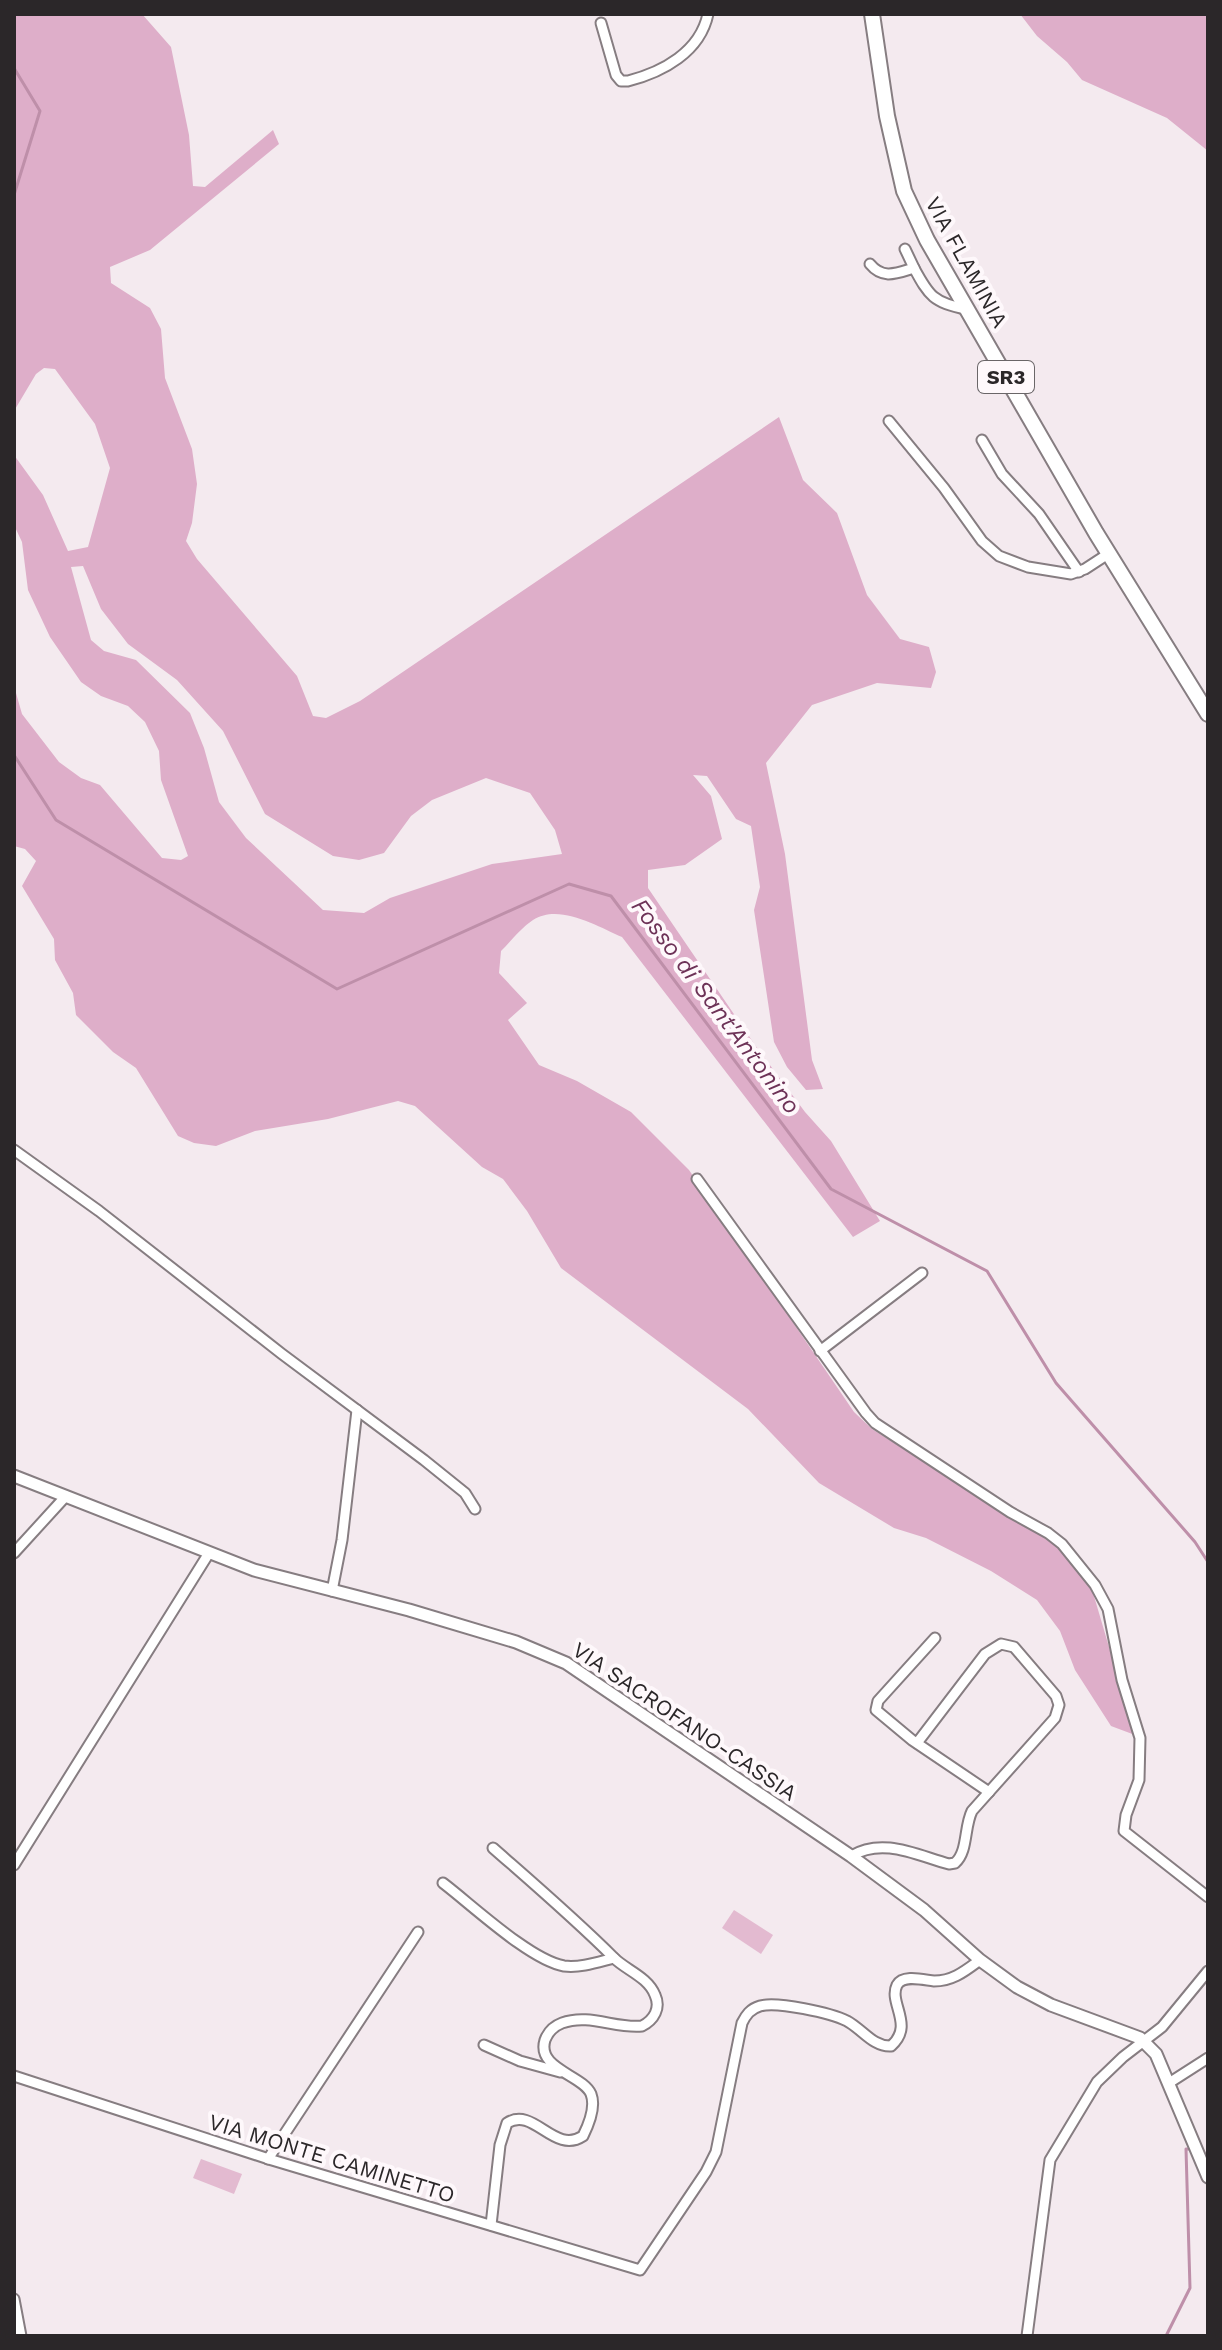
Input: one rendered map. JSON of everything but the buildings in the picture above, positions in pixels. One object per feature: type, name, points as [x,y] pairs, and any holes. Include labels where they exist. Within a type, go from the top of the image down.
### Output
[{"type":"main road","name":"VIA FLAMINIA","points":[[872,14],[887,116],[904,191],[927,240],[1108,554],[1208,714]]},
{"type":"street","points":[[601,23],[616,75],[621,81],[628,81],[685,55],[700,34],[708,14]]},
{"type":"street","points":[[905,249],[928,293],[937,301],[966,309]]},
{"type":"street","points":[[870,264],[878,273],[886,275],[914,268]]},
{"type":"street","points":[[889,421],[993,552],[1028,567],[1068,574],[1079,572],[1108,554]]},
{"type":"street","points":[[982,440],[1002,474],[1039,514],[1079,572]]},
{"type":"street","points":[[14,1150],[110,1219],[457,1486],[469,1497],[475,1509]]},
{"type":"street","points":[[697,1179],[856,1402],[875,1423],[1010,1512],[1048,1533],[1062,1544],[1095,1585],[1108,1609],[1122,1680],[1140,1738],[1139,1780],[1126,1815],[1124,1831],[1208,1897]]},
{"type":"street","points":[[820,1351],[922,1273]]},
{"type":"street","points":[[332,1591],[342,1540],[357,1410]]},
{"type":"street","name":"VIA SACROFANO-CASSIA","points":[[14,1476],[271,1575],[409,1610],[516,1642],[566,1663],[851,1856],[924,1910],[980,1960],[1032,1996],[1145,2040]]},
{"type":"street","points":[[14,1553],[66,1496]]},
{"type":"street","points":[[14,1865],[209,1553]]},
{"type":"street","points":[[935,1638],[876,1706],[879,1713],[917,1743],[989,1792]]},
{"type":"street","points":[[851,1856],[864,1848],[876,1846],[907,1850],[949,1864],[955,1863],[963,1853],[968,1820],[1055,1718],[1058,1711],[1056,1696],[1014,1647],[1001,1644],[985,1654],[917,1743]]},
{"type":"street","points":[[493,1848],[584,1926],[614,1958],[651,1987],[657,2000],[650,2022],[638,2026],[572,2020],[555,2027],[545,2040],[545,2050],[564,2073]]},
{"type":"street","points":[[443,1883],[529,1949],[553,1962],[576,1966],[614,1958]]},
{"type":"street","points":[[268,2159],[418,1932]]},
{"type":"street","name":"VIA MONTE CAMINETTO","points":[[14,2076],[268,2159],[640,2270],[706,2172],[716,2152],[742,2023],[747,2014],[757,2007],[770,2005],[837,2017],[878,2044],[891,2046],[900,2030],[896,1989],[900,1982],[907,1979],[949,1979],[980,1960]]},
{"type":"street","points":[[1027,2336],[1050,2160],[1097,2082],[1162,2027],[1208,1971]]},
{"type":"street","points":[[1145,2040],[1153,2048],[1208,2177]]},
{"type":"street","points":[[484,2045],[520,2061],[564,2073],[583,2084],[590,2092],[592,2104],[587,2127],[579,2138],[566,2141],[526,2121],[514,2119],[507,2123],[500,2145],[491,2225]]},
{"type":"street","points":[[1169,2083],[1208,2058]]},
{"type":"street","points":[[14,2299],[21,2336]]},
{"type":"shaded area","points":[[14,14],[142,14],[171,47],[189,135],[193,186],[205,187],[273,130],[279,144],[150,250],[110,267],[111,283],[150,308],[161,329],[165,378],[192,449],[197,484],[192,523],[186,541],[197,559],[297,676],[313,716],[326,718],[360,701],[779,417],[803,480],[837,513],[867,595],[900,639],[929,647],[936,672],[931,688],[877,683],[812,705],[766,763],[785,854],[812,1060],[823,1089],[806,1090],[787,1067],[774,1042],[754,910],[760,887],[751,826],[736,819],[707,776],[693,775],[711,796],[722,839],[685,865],[648,870],[648,888],[755,1045],[831,1141],[880,1221],[853,1237],[622,937],[566,915],[543,915],[533,920],[501,951],[499,973],[527,1003],[508,1020],[539,1065],[577,1081],[631,1112],[689,1170],[854,1412],[872,1429],[1062,1549],[1091,1586],[1135,1735],[1111,1726],[1075,1670],[1060,1631],[1037,1600],[991,1571],[926,1538],[894,1528],[819,1483],[748,1409],[561,1268],[527,1211],[503,1179],[482,1167],[415,1106],[398,1101],[328,1119],[255,1131],[216,1146],[194,1143],[178,1136],[136,1068],[113,1052],[76,1015],[73,993],[55,960],[54,939],[22,886],[36,861],[25,849],[14,846],[14,686],[22,714],[59,762],[81,778],[100,785],[162,858],[181,860],[188,856],[161,780],[159,751],[145,722],[128,706],[101,696],[81,682],[50,637],[28,590],[22,542],[14,525],[14,455],[43,495],[68,551],[88,547],[110,468],[95,424],[55,369],[44,368],[36,374],[14,411]],"holes":[[[83,566],[101,609],[128,644],[177,680],[223,731],[265,814],[333,856],[359,860],[384,853],[411,816],[432,800],[486,778],[530,793],[555,830],[562,854],[492,864],[390,898],[364,913],[323,910],[246,838],[219,802],[204,748],[190,713],[136,660],[104,651],[91,640],[71,567]]]},
{"type":"shaded area","points":[[1020,14],[1208,14],[1208,151],[1167,118],[1082,80],[1037,36]]},
{"type":"shaded area","points":[[734,1910],[773,1935],[761,1954],[722,1928]]},
{"type":"shaded area","points":[[201,2159],[242,2174],[234,2194],[193,2178]]},
{"type":"waterway","name":"Fosso di Sant'Antonino","points":[[14,68],[40,111],[14,195]]},
{"type":"waterway","name":"Fosso di Sant'Antonino","points":[[14,755],[56,820],[337,989],[569,884],[611,896],[831,1189],[987,1271],[1056,1383],[1195,1542],[1208,1562]]},
{"type":"waterway","name":"Fosso di Sant'Antonino","points":[[1166,2336],[1190,2288],[1186,2149],[1192,2149]]}]
